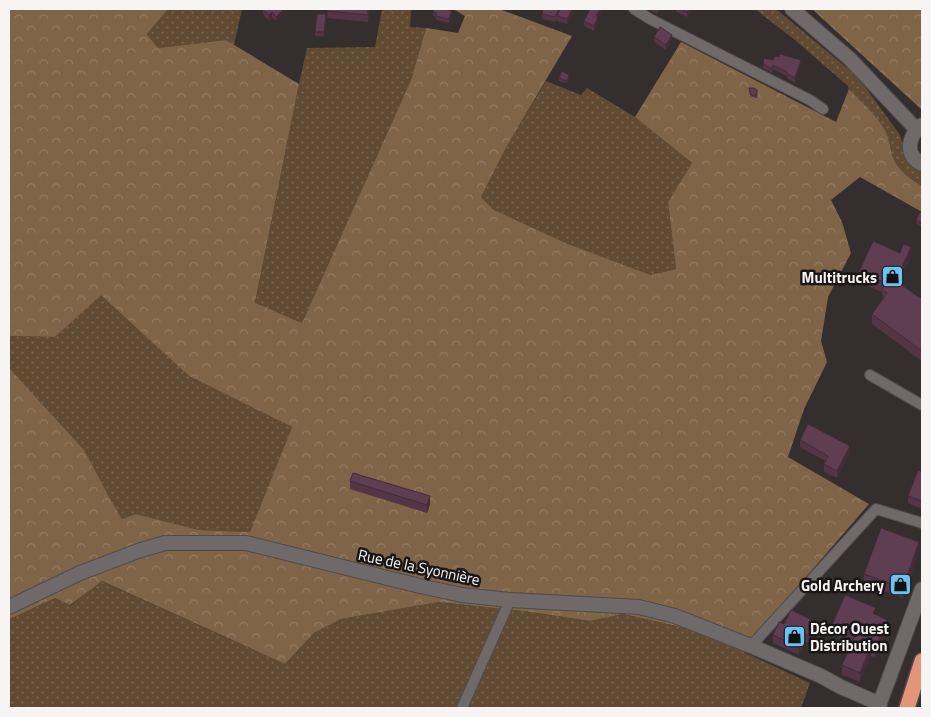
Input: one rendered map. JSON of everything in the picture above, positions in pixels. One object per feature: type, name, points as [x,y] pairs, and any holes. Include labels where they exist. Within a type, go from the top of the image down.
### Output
[{"type":"highway","points":[[907,708],[922,661]]},
{"type":"street","points":[[634,9],[650,19],[810,100],[823,109]]},
{"type":"street","points":[[792,9],[850,59],[919,127],[912,135],[910,143],[914,157],[922,164]]},
{"type":"street","points":[[870,375],[922,406]]},
{"type":"street","points":[[751,646],[876,509],[922,523]]},
{"type":"street","name":"Rue de la Syonnière","points":[[9,607],[80,573],[165,543],[246,544],[462,595],[639,608],[675,616],[821,676],[879,706]]},
{"type":"street","points":[[879,706],[922,589]]},
{"type":"street","points":[[462,708],[510,600]]},
{"type":"shaded area","points":[[168,9],[242,9],[234,45],[226,40],[158,48],[147,34]]},
{"type":"shaded area","points":[[382,9],[411,9],[410,27],[426,28],[411,80],[302,323],[255,304],[307,48],[375,47]]},
{"type":"shaded area","points":[[755,9],[776,9],[858,77],[900,135],[908,163],[922,171],[922,186],[906,175],[896,164],[885,130],[848,86],[795,40]]},
{"type":"shaded area","points":[[546,81],[581,95],[587,88],[635,117],[692,163],[668,202],[676,269],[651,275],[568,244],[494,210],[481,197],[508,144]]},
{"type":"shaded area","points":[[101,294],[189,376],[292,427],[250,532],[199,530],[136,514],[122,519],[108,495],[10,370],[9,336],[55,337]]},
{"type":"shaded area","points":[[101,581],[285,664],[314,633],[341,619],[439,602],[531,612],[590,621],[623,614],[681,627],[744,652],[810,683],[801,708],[9,708],[9,619],[55,598],[71,605]]},
{"type":"green space","points":[[9,9],[168,9],[147,34],[158,48],[226,40],[299,84],[255,303],[302,323],[411,80],[426,28],[458,33],[465,16],[453,9],[499,9],[572,36],[508,144],[481,197],[494,210],[568,244],[651,275],[676,269],[668,202],[692,163],[635,117],[681,42],[836,122],[849,89],[873,114],[885,130],[894,160],[899,168],[922,186],[922,212],[860,177],[831,200],[842,222],[851,253],[828,297],[821,341],[827,362],[804,409],[788,457],[869,504],[749,643],[744,652],[681,627],[623,614],[590,621],[531,612],[439,602],[341,619],[314,633],[285,664],[102,581],[70,605],[55,598],[9,619],[9,368],[84,450],[122,519],[136,514],[199,530],[250,532],[292,427],[189,376],[101,295],[55,337],[9,336]]},
{"type":"green space","points":[[812,9],[922,9],[922,110],[921,109]]},
{"type":"building","points":[[264,9],[283,10],[276,17],[272,12],[269,15]]},
{"type":"building","points":[[328,9],[368,9],[368,15],[327,11]]},
{"type":"building","points":[[434,9],[452,11],[449,19],[436,16],[436,13],[433,12]]},
{"type":"building","points":[[543,9],[559,10],[555,17],[542,14]]},
{"type":"building","points":[[560,9],[572,10],[567,19],[557,16]]},
{"type":"building","points":[[590,9],[600,9],[594,26],[584,21]]},
{"type":"building","points":[[317,14],[326,14],[324,32],[315,32]]},
{"type":"building","points":[[660,27],[672,35],[666,45],[654,37]]},
{"type":"building","points":[[780,54],[801,60],[795,78],[773,65],[772,69],[763,64],[764,58],[773,60],[775,56],[779,57]]},
{"type":"building","points":[[562,71],[569,75],[567,81],[559,78]]},
{"type":"building","points":[[749,88],[757,90],[757,95],[752,95]]},
{"type":"building","points":[[920,212],[922,214],[922,224],[916,220]]},
{"type":"building","points":[[873,241],[900,253],[903,244],[911,247],[896,281],[920,298],[922,294],[922,351],[872,314],[887,293],[882,290],[885,283],[859,272]]},
{"type":"building","points":[[808,424],[850,446],[837,471],[824,464],[828,456],[800,440]]},
{"type":"building","points":[[918,470],[922,472],[922,501],[908,496]]},
{"type":"building","points":[[353,473],[430,496],[427,505],[350,481]]},
{"type":"building","points":[[881,528],[919,542],[903,588],[864,574]]},
{"type":"building","points":[[845,595],[876,608],[873,613],[887,620],[875,648],[871,646],[860,673],[842,665],[855,636],[832,625]]},
{"type":"building","name":"Décor Ouest Distribution","points":[[791,610],[816,622],[810,636],[805,634],[799,647],[773,635],[779,622],[784,624]]},
{"type":"place","name":"Multitrucks","points":[[893,277]]},
{"type":"place","name":"Gold Archery","points":[[900,585]]},
{"type":"place","name":"Décor Ouest Distribution","points":[[794,637]]}]
